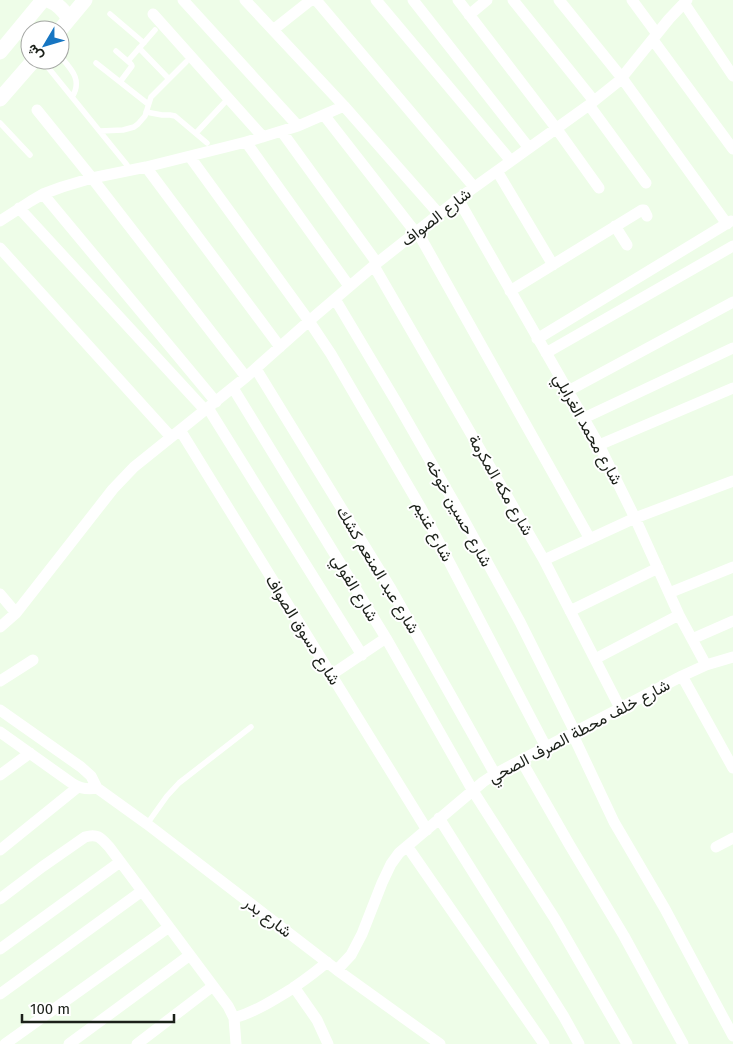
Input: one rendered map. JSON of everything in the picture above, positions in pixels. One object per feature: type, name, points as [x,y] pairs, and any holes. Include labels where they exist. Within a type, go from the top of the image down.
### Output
[{"type":"main road","points":[[0,52],[43,0]]},
{"type":"main road","points":[[48,0],[62,8],[64,20]]},
{"type":"main road","points":[[68,20],[85,0]]},
{"type":"main road","points":[[0,99],[25,70]]},
{"type":"street","points":[[183,0],[298,126]]},
{"type":"street","points":[[246,0],[344,106],[439,214]]},
{"type":"street","points":[[273,30],[311,0]]},
{"type":"street","points":[[316,0],[474,188]]},
{"type":"street","points":[[376,0],[512,161]]},
{"type":"street","points":[[413,0],[529,148]]},
{"type":"street","points":[[458,0],[600,188]]},
{"type":"street","points":[[469,15],[487,0]]},
{"type":"street","points":[[513,0],[591,103],[646,183]]},
{"type":"street","points":[[537,339],[730,222],[622,78],[560,0]]},
{"type":"street","points":[[632,0],[655,37],[733,149]]},
{"type":"street","points":[[686,2],[733,76]]},
{"type":"street","name":"شارع الصواف","points":[[0,627],[16,613],[118,483],[134,467],[234,388],[349,286],[416,232],[622,78],[686,2]]},
{"type":"street","points":[[153,14],[263,137]]},
{"type":"street","points":[[0,221],[43,194],[92,178],[190,157],[282,132],[344,106]]},
{"type":"street","points":[[37,110],[246,377]]},
{"type":"street","points":[[324,115],[416,232],[590,539]]},
{"type":"street","name":"شارع مكه المكرمة","points":[[282,132],[375,265],[544,560],[620,708]]},
{"type":"street","points":[[246,142],[349,286]]},
{"type":"street","name":"شارع غنيم","points":[[190,157],[331,354],[421,508],[546,747]]},
{"type":"street","points":[[146,167],[280,347]]},
{"type":"street","points":[[496,171],[553,265]]},
{"type":"street","points":[[43,194],[209,407],[362,655]]},
{"type":"street","name":"شارع محمد الغرابلي","points":[[458,199],[599,445],[679,615],[706,665]]},
{"type":"street","points":[[18,208],[209,407]]},
{"type":"street","points":[[510,291],[642,210],[648,216]]},
{"type":"street","points":[[615,226],[627,245]]},
{"type":"street","points":[[546,353],[733,246]]},
{"type":"street","name":"شارع دسوق الصواف","points":[[0,248],[175,434],[331,675],[426,830]]},
{"type":"street","name":"شارع حسين خوخه","points":[[335,299],[398,403],[520,622],[574,732],[614,822],[665,909],[733,1036]]},
{"type":"street","points":[[568,391],[733,302]]},
{"type":"street","points":[[584,418],[733,348]]},
{"type":"street","name":"شارع عبد المنعم كشك","points":[[256,369],[391,589],[496,774]]},
{"type":"street","name":"شارع الفولي","points":[[234,388],[386,638],[473,791],[555,919],[627,1044]]},
{"type":"street","points":[[599,445],[733,388]]},
{"type":"street","points":[[544,560],[635,518],[733,481]]},
{"type":"street","points":[[669,593],[733,567]]},
{"type":"street","points":[[570,611],[658,568]]},
{"type":"street","points":[[0,594],[16,613]]},
{"type":"street","points":[[595,659],[679,615]]},
{"type":"street","points":[[692,639],[733,621]]},
{"type":"street","points":[[331,675],[386,638]]},
{"type":"street","name":"شارع خلف محطة الصرف الصحي","points":[[337,970],[351,955],[362,934],[391,864],[407,846],[473,791],[496,774],[521,760],[682,676],[706,665],[732,658]]},
{"type":"street","points":[[0,681],[33,660]]},
{"type":"street","points":[[682,676],[733,768]]},
{"type":"street","name":"شارع بدر","points":[[2,714],[87,771],[98,788],[337,970],[440,1044]]},
{"type":"street","points":[[0,732],[78,787],[85,789],[98,788]]},
{"type":"street","points":[[0,774],[30,753]]},
{"type":"street","points":[[521,760],[624,936],[683,1044]]},
{"type":"street","points":[[0,850],[78,787]]},
{"type":"street","points":[[440,818],[579,1044]]},
{"type":"street","points":[[0,899],[85,837],[98,836],[120,862],[213,986],[234,1018],[236,1044]]},
{"type":"street","points":[[716,846],[732,842]]},
{"type":"street","points":[[407,846],[544,1044]]},
{"type":"street","points":[[0,949],[120,862]]},
{"type":"street","points":[[0,994],[142,891]]},
{"type":"street","points":[[5,1044],[169,927]]},
{"type":"street","points":[[70,1044],[190,955]]},
{"type":"street","points":[[234,1018],[261,1008],[308,979],[327,962]]},
{"type":"street","points":[[137,1044],[213,986]]},
{"type":"street","points":[[294,987],[317,1020],[328,1044]]},
{"type":"lane","points":[[110,14],[142,46],[169,79]]},
{"type":"lane","points":[[128,61],[155,30]]},
{"type":"lane","points":[[116,51],[132,65],[132,68],[120,82]]},
{"type":"lane","points":[[100,131],[123,130],[134,127],[143,119],[151,97],[186,62]]},
{"type":"lane","points":[[96,63],[148,104]]},
{"type":"lane","points":[[70,69],[75,76],[77,87],[72,97]]},
{"type":"lane","points":[[50,70],[127,165]]},
{"type":"lane","points":[[196,133],[226,101]]},
{"type":"lane","points":[[146,112],[175,116],[208,143]]},
{"type":"lane","points":[[0,123],[30,156]]},
{"type":"lane","points":[[147,824],[167,796],[179,784],[251,727]]}]
